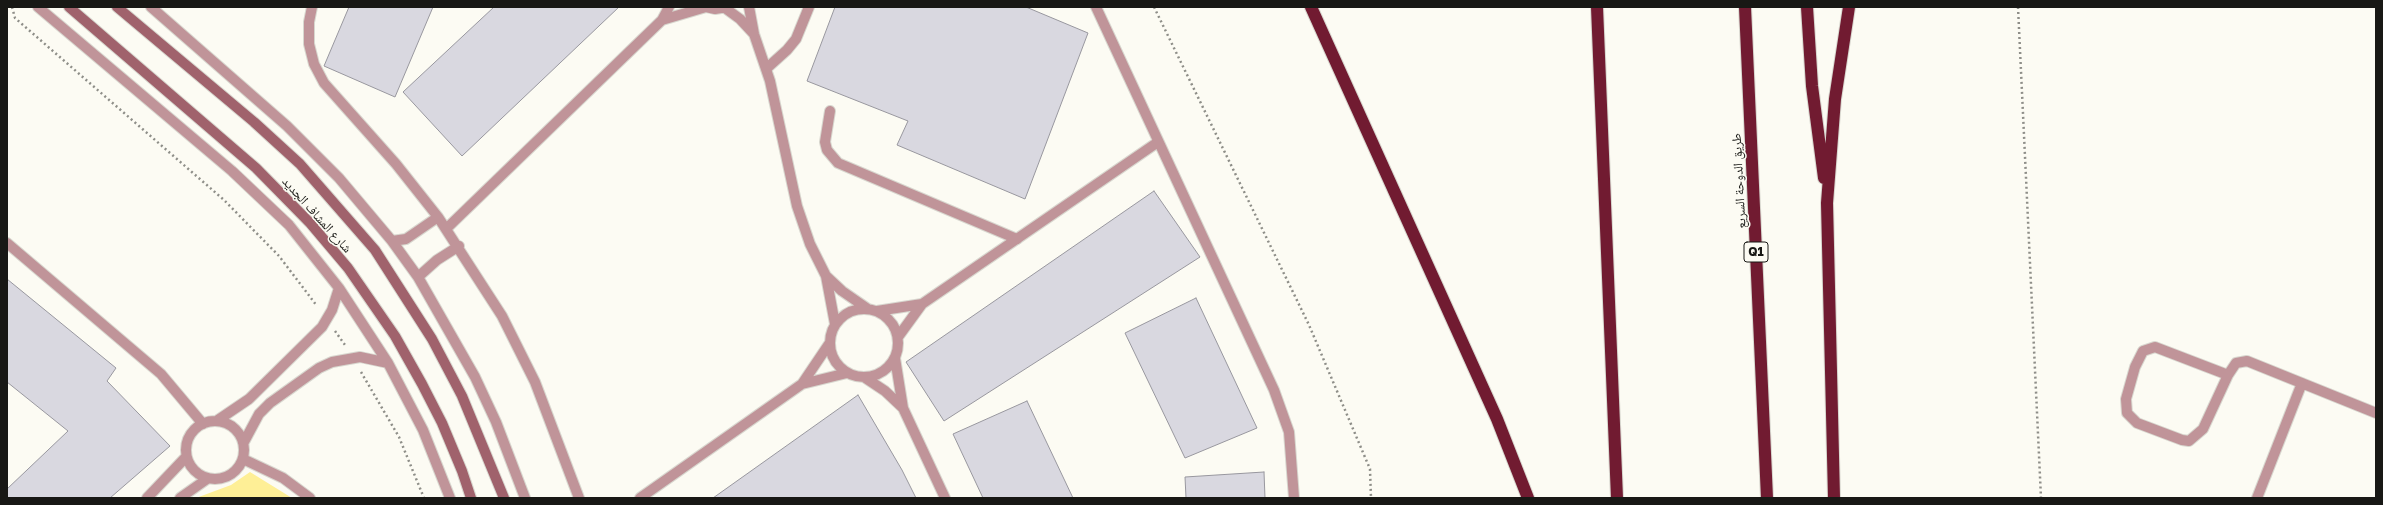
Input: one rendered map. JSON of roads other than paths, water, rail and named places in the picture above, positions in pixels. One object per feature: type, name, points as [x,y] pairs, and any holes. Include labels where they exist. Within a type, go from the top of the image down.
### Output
[{"type":"highway","points":[[1311,7],[1497,419],[1528,498]]},
{"type":"highway","points":[[1597,7],[1617,498]]},
{"type":"highway","name":"طريق الدوحة السريع","points":[[1745,7],[1767,498]]},
{"type":"highway","points":[[1807,7],[1812,86],[1827,203]]},
{"type":"highway","points":[[1834,498],[1827,203],[1835,99],[1849,7]]},
{"type":"street","points":[[38,7],[258,193],[289,226],[339,288],[388,363],[423,430],[450,498]]},
{"type":"street","name":"شارع المشاف الجديد","points":[[69,7],[256,168],[310,223],[348,268],[395,336],[422,384],[445,430],[462,471],[471,498]]},
{"type":"street","name":"شارع المشاف الجديد","points":[[117,7],[254,122],[300,164],[375,250],[432,339],[462,396],[504,498]]},
{"type":"street","points":[[151,7],[287,126],[340,178],[392,241],[418,277],[475,377],[496,422],[525,498]]},
{"type":"street","points":[[312,7],[309,22],[309,44],[314,64],[324,83],[396,164],[459,246],[502,316],[520,350],[551,419],[579,498]]},
{"type":"street","points":[[446,229],[662,20],[669,7]]},
{"type":"street","points":[[662,20],[706,7],[726,7],[754,34]]},
{"type":"street","points":[[640,498],[802,384],[829,344],[834,324],[826,276],[810,244],[797,206],[767,68],[754,34],[749,7]]},
{"type":"street","points":[[767,68],[792,44],[809,7]]},
{"type":"street","points":[[1096,7],[1281,409],[1292,450],[1294,498]]},
{"type":"street","points":[[830,111],[825,142],[827,150],[838,163],[1017,239]]},
{"type":"street","points":[[945,498],[903,408],[895,358],[898,337],[922,304],[1158,142]]},
{"type":"street","points":[[392,241],[412,236],[438,217]]},
{"type":"street","points":[[7,243],[161,374],[202,424]]},
{"type":"street","points":[[418,277],[437,260],[459,246]]},
{"type":"street","points":[[826,276],[842,291],[890,321],[898,337]]},
{"type":"street","points":[[339,288],[327,319],[304,346],[249,399],[218,420],[202,424],[194,429],[188,438],[186,447],[186,457],[190,467],[207,479],[216,480],[229,476],[240,467],[244,459],[244,442],[259,414],[280,394],[320,368],[332,362],[353,358],[374,359],[388,363]]},
{"type":"street","points":[[834,324],[846,314],[860,308],[872,310],[922,304]]},
{"type":"street","points":[[829,344],[834,361],[847,373]]},
{"type":"street","points":[[2228,375],[2166,349],[2148,348],[2141,354],[2135,367],[2126,399],[2127,413],[2137,423],[2182,440],[2189,441],[2203,429],[2228,375],[2236,363],[2247,361],[2376,413]]},
{"type":"street","points":[[864,377],[878,374],[891,364],[895,358]]},
{"type":"street","points":[[802,384],[847,373],[864,377],[885,391],[903,408]]},
{"type":"street","points":[[2257,498],[2302,384]]},
{"type":"street","points":[[218,420],[234,428],[244,442]]},
{"type":"street","points":[[148,498],[186,457]]},
{"type":"street","points":[[244,459],[283,478],[310,498]]},
{"type":"street","points":[[180,498],[207,479]]}]
